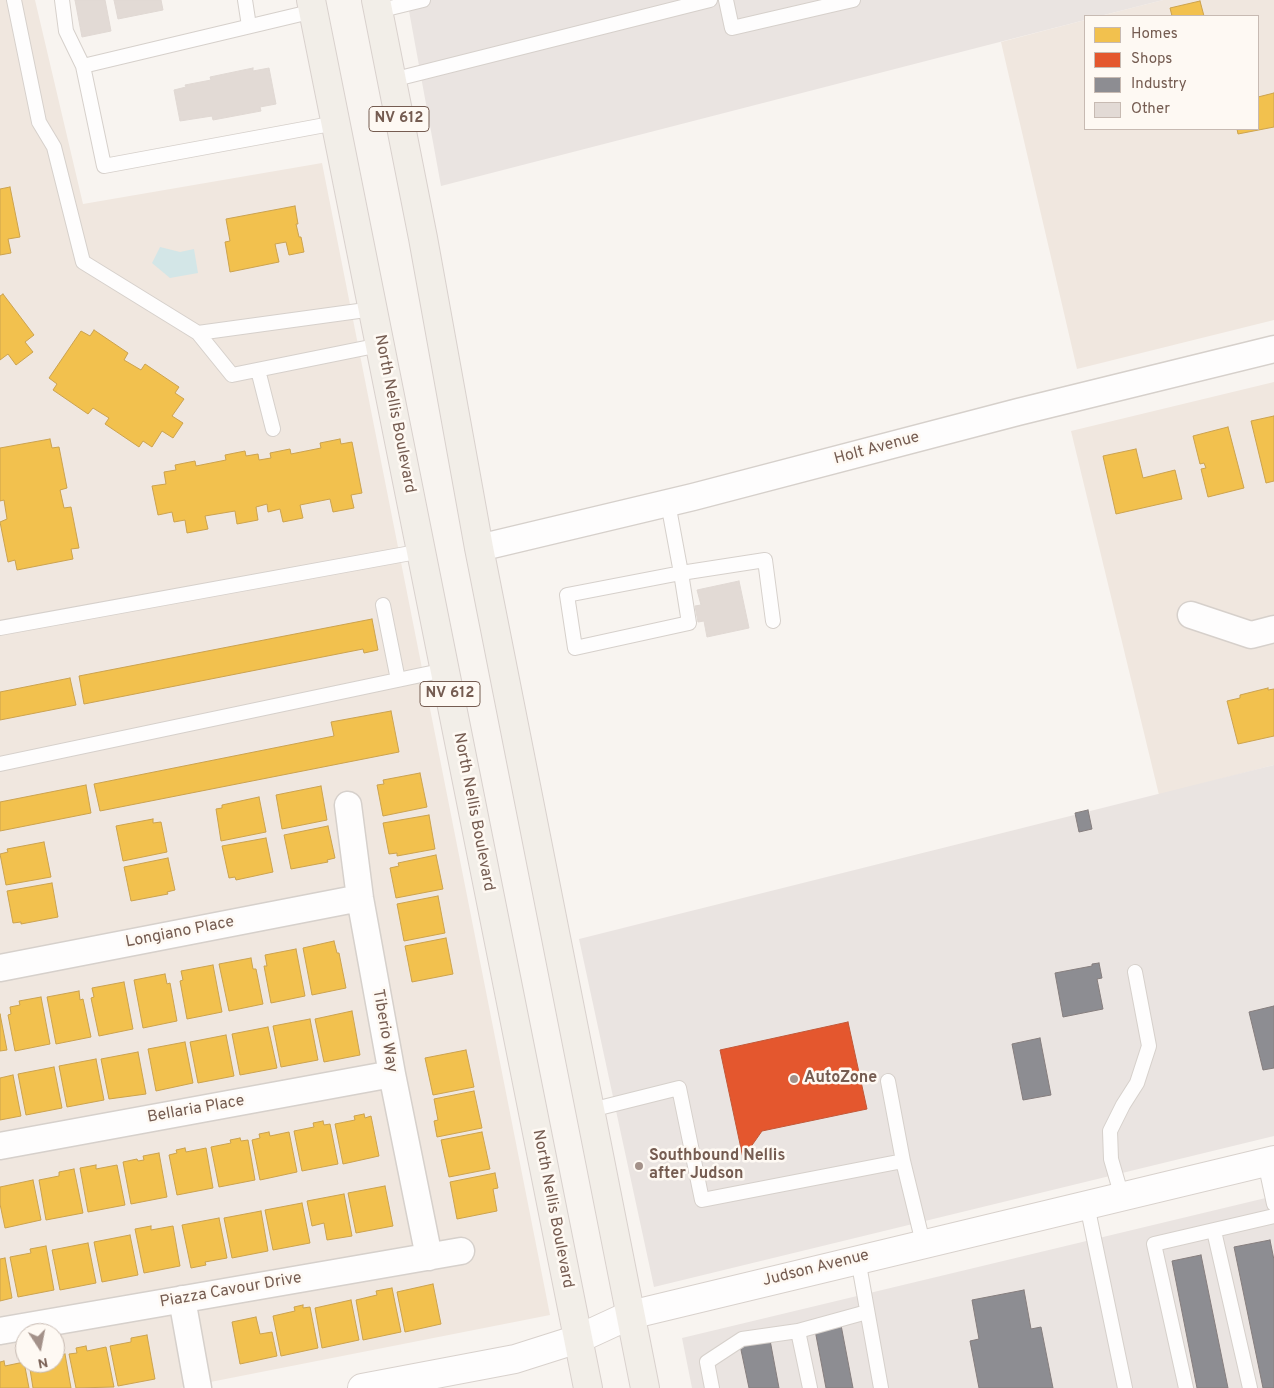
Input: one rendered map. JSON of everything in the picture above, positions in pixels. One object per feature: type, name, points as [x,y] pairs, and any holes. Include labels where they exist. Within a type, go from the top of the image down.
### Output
[{"type":"main road","name":"NV 612","points":[[377,5],[423,238],[479,548],[591,1110],[644,1388]]},
{"type":"main road","name":"North Nellis Boulevard","points":[[313,6],[588,1388]]},
{"type":"street","name":"Holt Avenue","points":[[479,548],[668,503],[1018,412],[1274,349]]},
{"type":"street","points":[[1191,615],[1251,635],[1274,629]]},
{"type":"street","name":"Tiberio Way","points":[[348,805],[360,898],[392,1074],[429,1256]]},
{"type":"street","name":"Longiano Place","points":[[0,968],[360,898]]},
{"type":"street","name":"Bellaria Place","points":[[0,1146],[392,1074]]},
{"type":"street","name":"Judson Avenue","points":[[362,1388],[516,1359],[578,1338],[630,1315],[1270,1161]]},
{"type":"street","name":"Piazza Cavour Drive","points":[[0,1331],[461,1251]]},
{"type":"street","points":[[182,1299],[198,1388]]},
{"type":"lane","points":[[14,0],[39,122],[54,147],[83,262],[198,333],[232,375],[380,345]]},
{"type":"lane","points":[[62,0],[66,31],[84,66],[104,166],[336,122]]},
{"type":"lane","points":[[245,0],[249,26]]},
{"type":"lane","points":[[377,5],[423,0]]},
{"type":"lane","points":[[392,80],[710,0]]},
{"type":"lane","points":[[726,0],[732,28],[853,0]]},
{"type":"lane","points":[[84,66],[249,26],[313,6]]},
{"type":"lane","points":[[198,333],[373,308]]},
{"type":"lane","points":[[258,370],[273,429]]},
{"type":"lane","points":[[668,503],[680,574],[690,623],[575,648],[567,596],[680,574],[765,560],[774,621]]},
{"type":"lane","points":[[0,628],[422,551]]},
{"type":"lane","points":[[383,605],[398,680]]},
{"type":"lane","points":[[0,764],[445,670]]},
{"type":"lane","points":[[1122,1197],[1111,1159],[1110,1132],[1123,1105],[1137,1083],[1149,1046],[1135,972]]},
{"type":"lane","points":[[888,1081],[903,1161],[923,1244]]},
{"type":"lane","points":[[591,1110],[679,1088],[702,1200],[903,1161]]},
{"type":"lane","points":[[1270,1161],[1274,1204]]},
{"type":"lane","points":[[1087,1205],[1125,1388]]},
{"type":"lane","points":[[1186,1388],[1154,1244],[1274,1216]]},
{"type":"lane","points":[[1214,1231],[1250,1388]]},
{"type":"lane","points":[[858,1259],[881,1388]]},
{"type":"lane","points":[[712,1388],[707,1362],[742,1339],[798,1331],[866,1312]]},
{"type":"lane","points":[[798,1331],[810,1388]]},
{"type":"shaded area","points":[[0,0],[35,0],[83,204],[322,163],[550,1315],[180,1388],[0,1388]]},
{"type":"shaded area","points":[[407,0],[1163,0],[1104,15],[1084,15],[1084,20],[441,186]]},
{"type":"shaded area","points":[[1163,0],[1274,0],[1274,320],[1077,369],[1001,42],[1084,20],[1084,130],[1259,130],[1259,15],[1104,15]]},
{"type":"shaded area","points":[[160,247],[180,252],[194,249],[198,273],[170,278],[152,263]]},
{"type":"shaded area","points":[[1274,382],[1274,765],[1159,795],[1071,431]]},
{"type":"shaded area","points":[[1274,765],[1274,1136],[654,1287],[579,939]]},
{"type":"shaded area","points":[[1274,1196],[1274,1388],[692,1388],[682,1338]]},
{"type":"building: Homes","points":[[1200,1],[1204,15],[1172,15],[1170,8]]},
{"type":"building: Homes","points":[[1274,93],[1274,127],[1259,130],[1259,97]]},
{"type":"building: Homes","points":[[1237,130],[1259,130],[1238,134]]},
{"type":"building: Homes","points":[[10,187],[20,237],[8,239],[11,253],[0,255],[0,189]]},
{"type":"building: Homes","points":[[295,206],[298,224],[296,224],[304,252],[289,255],[286,242],[275,244],[279,262],[230,272],[225,242],[230,241],[226,219]]},
{"type":"building: Homes","points":[[3,294],[34,335],[25,342],[33,352],[16,365],[8,354],[0,360],[0,296]]},
{"type":"building: Homes","points":[[94,330],[128,353],[124,360],[141,370],[145,364],[179,387],[175,393],[184,399],[172,416],[183,423],[173,438],[162,431],[152,447],[143,441],[139,447],[105,424],[109,418],[93,408],[88,414],[53,390],[57,384],[49,378],[81,331],[90,336]]},
{"type":"building: Homes","points":[[1274,416],[1274,481],[1266,483],[1251,421]]},
{"type":"building: Homes","points":[[1228,427],[1244,488],[1208,497],[1201,469],[1206,468],[1204,463],[1200,464],[1193,436]]},
{"type":"building: Homes","points":[[50,439],[52,448],[59,447],[67,488],[60,490],[64,508],[71,507],[79,548],[71,549],[73,559],[17,570],[15,560],[8,562],[0,522],[7,519],[4,500],[0,501],[0,448]]},
{"type":"building: Homes","points":[[340,439],[341,444],[352,442],[362,493],[351,495],[354,508],[333,512],[330,499],[300,505],[303,518],[283,522],[280,509],[268,512],[267,504],[256,507],[258,520],[237,524],[235,511],[205,516],[208,529],[187,533],[185,520],[174,522],[172,512],[158,515],[152,486],[166,484],[164,472],[176,470],[175,465],[195,461],[196,466],[226,460],[225,455],[245,451],[246,456],[258,454],[259,460],[271,458],[270,453],[290,449],[291,454],[321,448],[320,443]]},
{"type":"building: Homes","points":[[1136,449],[1143,478],[1175,470],[1182,499],[1116,514],[1103,456]]},
{"type":"building: Homes","points":[[372,619],[378,650],[364,653],[363,649],[84,704],[79,676]]},
{"type":"building: Homes","points":[[70,678],[76,705],[0,720],[0,692]]},
{"type":"building: Homes","points":[[1268,688],[1268,690],[1274,689],[1274,736],[1238,744],[1227,701],[1240,698],[1240,695]]},
{"type":"building: Homes","points":[[391,711],[399,752],[100,811],[94,784],[334,736],[331,722]]},
{"type":"building: Homes","points":[[420,773],[427,807],[383,816],[377,785],[384,784],[383,780]]},
{"type":"building: Homes","points":[[86,785],[91,813],[0,831],[0,802]]},
{"type":"building: Homes","points":[[321,786],[327,820],[282,829],[276,795]]},
{"type":"building: Homes","points":[[259,797],[266,832],[221,841],[216,809],[222,808],[222,805]]},
{"type":"building: Homes","points":[[429,815],[435,849],[397,856],[397,853],[389,854],[383,823]]},
{"type":"building: Homes","points":[[153,819],[153,823],[161,822],[167,852],[123,861],[116,826]]},
{"type":"building: Homes","points":[[328,826],[335,858],[327,860],[328,862],[291,869],[284,835]]},
{"type":"building: Homes","points":[[266,838],[273,872],[236,880],[235,877],[229,878],[222,846]]},
{"type":"building: Homes","points":[[44,842],[51,877],[6,885],[0,854],[8,852],[7,849]]},
{"type":"building: Homes","points":[[436,855],[443,889],[396,898],[390,868],[399,866],[398,863]]},
{"type":"building: Homes","points":[[168,858],[175,890],[167,892],[168,894],[131,901],[124,867]]},
{"type":"building: Homes","points":[[52,883],[58,917],[21,924],[21,922],[13,923],[7,891]]},
{"type":"building: Homes","points":[[438,896],[445,933],[404,941],[397,904]]},
{"type":"building: Homes","points":[[446,938],[453,974],[412,982],[405,946]]},
{"type":"building: Homes","points":[[334,941],[337,953],[339,953],[346,988],[312,995],[303,948]]},
{"type":"building: Homes","points":[[296,949],[305,996],[271,1003],[264,966],[267,966],[265,955]]},
{"type":"building: Homes","points":[[251,958],[253,969],[256,969],[263,1004],[229,1011],[219,964]]},
{"type":"building: Homes","points":[[213,965],[222,1012],[187,1019],[180,981],[183,980],[181,971]]},
{"type":"building: Homes","points":[[165,974],[167,984],[170,983],[177,1021],[143,1028],[134,980]]},
{"type":"building: Homes","points":[[124,982],[133,1029],[99,1036],[91,998],[94,997],[92,988]]},
{"type":"building: Homes","points":[[79,991],[80,1000],[83,999],[91,1037],[56,1044],[47,997]]},
{"type":"building: Homes","points":[[41,997],[50,1044],[15,1051],[8,1015],[11,1014],[10,1007],[20,1005],[19,1001]]},
{"type":"building: Homes","points":[[352,1011],[360,1055],[324,1062],[315,1019]]},
{"type":"building: Homes","points":[[0,1014],[7,1050],[0,1051]]},
{"type":"building: Homes","points":[[310,1019],[318,1060],[281,1067],[273,1026]]},
{"type":"building: Homes","points":[[268,1027],[277,1068],[240,1075],[232,1034]]},
{"type":"building: Homes","points":[[226,1035],[234,1076],[198,1083],[190,1042]]},
{"type":"building: Homes","points":[[185,1042],[193,1083],[156,1091],[148,1049]]},
{"type":"building: Homes","points":[[466,1050],[474,1087],[433,1095],[425,1058]]},
{"type":"building: Homes","points":[[138,1052],[146,1094],[109,1099],[101,1059]]},
{"type":"building: Homes","points":[[96,1059],[104,1100],[67,1107],[59,1066]]},
{"type":"building: Homes","points":[[54,1067],[62,1108],[26,1115],[18,1074]]},
{"type":"building: Homes","points":[[13,1075],[21,1116],[0,1120],[0,1078]]},
{"type":"building: Homes","points":[[474,1091],[482,1128],[437,1137],[434,1121],[438,1120],[434,1099]]},
{"type":"building: Homes","points":[[364,1114],[365,1118],[371,1116],[379,1156],[343,1164],[335,1124],[355,1120],[354,1116]]},
{"type":"building: Homes","points":[[323,1121],[324,1125],[330,1124],[338,1164],[302,1171],[294,1131],[314,1127],[313,1123]]},
{"type":"building: Homes","points":[[269,1132],[270,1136],[289,1132],[297,1172],[260,1180],[252,1140],[260,1138],[259,1134]]},
{"type":"building: Homes","points":[[482,1132],[490,1169],[449,1177],[441,1140]]},
{"type":"building: Homes","points":[[240,1138],[241,1141],[248,1140],[255,1180],[219,1187],[211,1147],[231,1143],[230,1140]]},
{"type":"building: Homes","points":[[185,1148],[186,1152],[206,1148],[213,1188],[177,1195],[169,1155],[177,1153],[176,1150]]},
{"type":"building: Homes","points":[[159,1153],[167,1197],[131,1204],[123,1162],[137,1159],[138,1161],[144,1160],[143,1156]]},
{"type":"building: Homes","points":[[96,1165],[96,1169],[117,1165],[125,1205],[88,1212],[80,1168]]},
{"type":"building: Homes","points":[[74,1169],[83,1213],[46,1220],[39,1180],[59,1176],[59,1172]]},
{"type":"building: Homes","points":[[495,1173],[498,1188],[493,1189],[497,1211],[457,1219],[450,1182]]},
{"type":"building: Homes","points":[[33,1180],[41,1220],[5,1228],[0,1204],[0,1187]]},
{"type":"building: Homes","points":[[385,1186],[393,1226],[356,1233],[348,1193]]},
{"type":"building: Homes","points":[[344,1194],[352,1236],[327,1240],[324,1223],[312,1226],[307,1201]]},
{"type":"building: Homes","points":[[302,1203],[310,1243],[273,1250],[265,1210]]},
{"type":"building: Homes","points":[[261,1211],[268,1251],[232,1258],[224,1218]]},
{"type":"building: Homes","points":[[219,1218],[227,1258],[205,1262],[206,1265],[191,1268],[182,1225]]},
{"type":"building: Homes","points":[[151,1226],[151,1230],[173,1226],[180,1266],[144,1273],[135,1229]]},
{"type":"building: Homes","points":[[130,1235],[138,1275],[102,1282],[94,1242]]},
{"type":"building: Homes","points":[[88,1243],[96,1283],[60,1290],[52,1250]]},
{"type":"building: Homes","points":[[46,1246],[54,1290],[18,1297],[10,1257],[31,1253],[30,1249]]},
{"type":"building: Homes","points":[[5,1258],[12,1298],[0,1301],[0,1259]]},
{"type":"building: Homes","points":[[433,1284],[441,1324],[405,1332],[397,1292]]},
{"type":"building: Homes","points":[[392,1288],[401,1332],[363,1340],[356,1300],[377,1295],[376,1291]]},
{"type":"building: Homes","points":[[351,1300],[359,1340],[322,1348],[315,1308]]},
{"type":"building: Homes","points":[[303,1305],[303,1308],[310,1307],[318,1348],[281,1356],[273,1316],[295,1311],[294,1307]]},
{"type":"building: Homes","points":[[256,1317],[260,1334],[272,1332],[277,1356],[240,1364],[232,1322]]},
{"type":"building: Homes","points":[[147,1335],[155,1379],[118,1386],[110,1346],[131,1342],[131,1338]]},
{"type":"building: Homes","points":[[86,1346],[87,1351],[106,1347],[114,1387],[76,1388],[69,1354],[77,1353],[76,1348]]},
{"type":"building: Homes","points":[[65,1354],[71,1388],[33,1388],[31,1373],[65,1373]]},
{"type":"building: Homes","points":[[4,1361],[5,1366],[15,1364],[15,1373],[26,1373],[29,1388],[0,1388],[0,1362]]},
{"type":"building: Shops","name":"AutoZone","points":[[848,1022],[867,1109],[762,1131],[743,1158],[720,1050]]},
{"type":"building: Industry","points":[[1088,810],[1092,829],[1079,832],[1075,813]]},
{"type":"building: Industry","points":[[1099,963],[1102,978],[1097,979],[1103,1009],[1063,1017],[1055,973]]},
{"type":"building: Industry","points":[[1274,1006],[1274,1068],[1263,1070],[1249,1012]]},
{"type":"building: Industry","points":[[1040,1038],[1051,1095],[1023,1100],[1012,1044]]},
{"type":"building: Industry","points":[[1270,1240],[1274,1260],[1274,1388],[1263,1388],[1234,1247]]},
{"type":"building: Industry","points":[[1201,1255],[1228,1388],[1197,1388],[1172,1261]]},
{"type":"building: Industry","points":[[1024,1290],[1031,1329],[1041,1327],[1053,1388],[979,1388],[970,1341],[979,1339],[972,1300]]},
{"type":"building: Industry","points":[[841,1325],[853,1388],[826,1388],[815,1330]]},
{"type":"building: Industry","points":[[770,1340],[779,1388],[749,1388],[740,1345]]},
{"type":"building: Other","points":[[75,0],[105,0],[111,31],[82,37]]},
{"type":"building: Other","points":[[114,0],[161,0],[163,10],[118,19]]},
{"type":"building: Other","points":[[253,68],[253,71],[269,68],[276,104],[260,107],[261,111],[213,120],[212,116],[180,121],[174,90],[186,87],[185,85],[211,80],[210,77]]},
{"type":"building: Other","points":[[739,581],[749,628],[707,637],[704,621],[698,622],[695,606],[701,605],[697,590]]},
{"type":"place","name":"AutoZone","points":[[794,1079]]},
{"type":"place","name":"Southbound Nellis after Judson","points":[[639,1166]]}]
